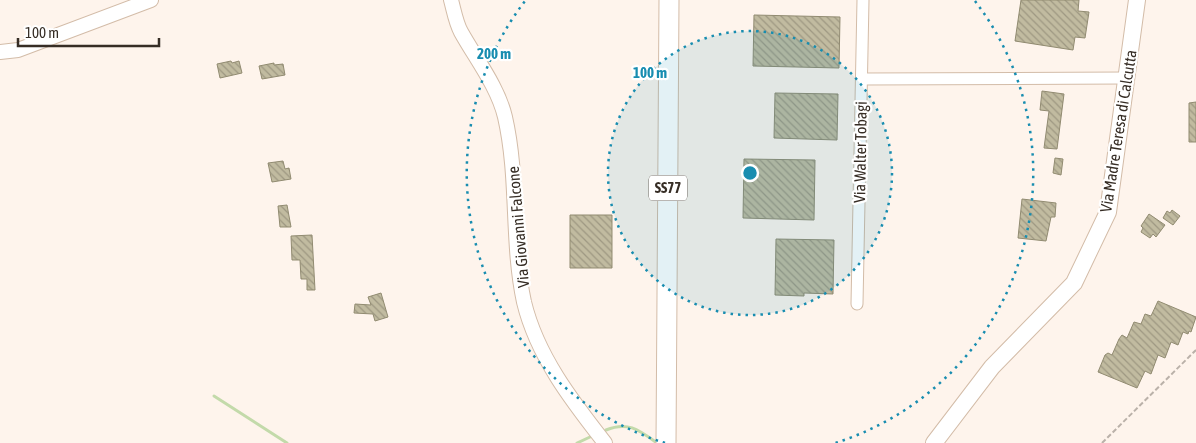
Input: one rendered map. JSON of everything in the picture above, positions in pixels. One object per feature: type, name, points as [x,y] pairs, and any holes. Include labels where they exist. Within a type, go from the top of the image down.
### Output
[{"type":"highway","name":"SS77","points":[[669,0],[672,376],[678,443]]},
{"type":"highway","name":"SS77","points":[[666,443],[672,376],[680,0]]},
{"type":"main road","name":"Via Madre Teresa di Calcutta","points":[[934,443],[944,427],[992,367],[1074,283],[1108,212],[1137,0]]},
{"type":"street","points":[[0,52],[18,50],[151,0]]},
{"type":"street","name":"Via Giovanni Falcone","points":[[451,0],[460,30],[486,75],[504,114],[512,156],[524,302],[537,341],[557,377],[606,443]]},
{"type":"street","name":"Via Walter Tobagi","points":[[856,304],[864,0]]},
{"type":"street","points":[[862,79],[1126,78]]},
{"type":"path","points":[[1102,443],[1196,350]]},
{"type":"building","points":[[1021,0],[1079,0],[1078,11],[1089,12],[1085,38],[1075,37],[1073,50],[1015,41]]},
{"type":"building","points":[[754,15],[840,17],[839,68],[753,66]]},
{"type":"building","points":[[231,61],[232,63],[239,61],[242,73],[220,78],[217,64]]},
{"type":"building","points":[[274,63],[274,65],[283,64],[285,75],[262,79],[259,66]]},
{"type":"building","points":[[1042,91],[1064,94],[1057,149],[1044,148],[1049,111],[1040,110]]},
{"type":"building","points":[[775,93],[838,94],[837,140],[774,138]]},
{"type":"building","points":[[1196,102],[1196,142],[1189,142],[1189,103]]},
{"type":"building","points":[[1055,158],[1063,159],[1061,175],[1053,173]]},
{"type":"building","points":[[744,159],[815,160],[814,220],[743,218]]},
{"type":"building","points":[[283,161],[285,169],[289,168],[291,179],[272,182],[268,163]]},
{"type":"building","points":[[1022,199],[1056,203],[1055,217],[1051,217],[1046,241],[1018,238]]},
{"type":"building","points":[[287,205],[291,227],[280,227],[278,206]]},
{"type":"building","points":[[1172,210],[1180,216],[1173,225],[1163,218],[1167,211],[1170,213]]},
{"type":"building","points":[[1149,214],[1165,225],[1156,237],[1153,234],[1150,238],[1141,232],[1143,228],[1141,226]]},
{"type":"building","points":[[570,215],[612,215],[612,268],[570,268]]},
{"type":"building","points":[[312,235],[315,290],[307,290],[307,279],[301,279],[300,260],[292,260],[291,236]]},
{"type":"building","points":[[776,239],[834,240],[833,294],[775,295]]},
{"type":"building","points":[[381,293],[388,317],[375,321],[373,314],[354,313],[355,304],[371,305],[368,297]]},
{"type":"building","points":[[1158,301],[1196,317],[1191,332],[1189,331],[1188,334],[1183,332],[1178,345],[1171,342],[1165,358],[1158,355],[1151,374],[1145,371],[1137,388],[1098,372],[1105,355],[1108,353],[1112,355],[1122,335],[1127,338],[1134,322],[1141,324],[1145,314],[1151,316]]},
{"type":"waterway","points":[[214,396],[287,443]]},
{"type":"waterway","points":[[606,430],[621,426],[633,428],[657,443]]},
{"type":"waterway","points":[[577,443],[590,437]]}]
